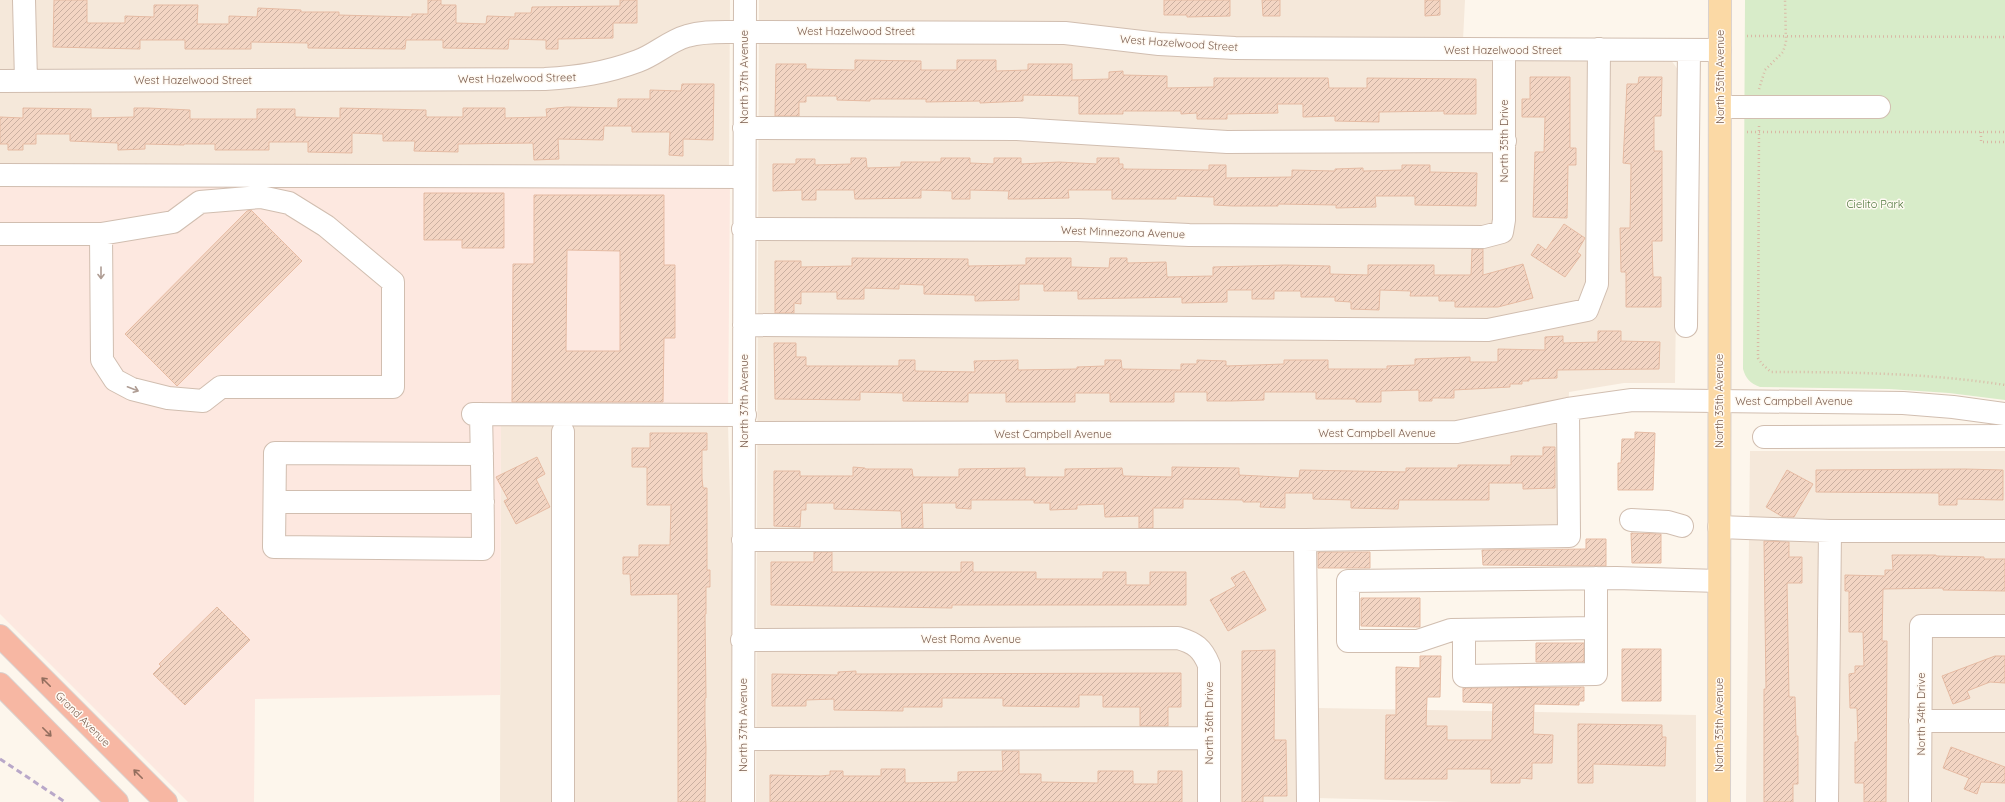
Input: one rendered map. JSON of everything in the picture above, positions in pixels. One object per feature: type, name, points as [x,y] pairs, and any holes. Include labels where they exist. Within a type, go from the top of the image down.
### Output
[{"type":"highway","name":"Grand Avenue","points":[[0,636],[166,802]]},
{"type":"highway","points":[[0,684],[117,802]]},
{"type":"main road","name":"North 35th Avenue","points":[[1719,802],[1720,0]]},
{"type":"street","points":[[24,0],[26,81]]},
{"type":"street","name":"North 37th Avenue","points":[[743,802],[742,540],[745,424],[743,230],[745,0]]},
{"type":"street","name":"West Hazelwood Street","points":[[0,81],[545,79],[597,74],[639,61],[685,36],[701,32],[1065,33],[1159,44],[1235,48],[1720,50]]},
{"type":"street","name":"North 35th Drive","points":[[1502,232],[1504,220],[1505,141],[1504,50]]},
{"type":"street","points":[[744,325],[1488,330],[1587,310],[1597,284],[1599,50]]},
{"type":"street","points":[[1686,326],[1689,50]]},
{"type":"street","points":[[1720,107],[1879,107]]},
{"type":"street","points":[[744,128],[1017,129],[1227,142],[1505,141]]},
{"type":"street","points":[[0,175],[744,177]]},
{"type":"street","points":[[0,234],[101,234],[173,222],[200,202],[261,197],[289,203],[326,226],[393,282],[393,387],[221,387],[203,401],[168,398],[132,389],[115,380],[102,360],[101,234]]},
{"type":"street","name":"West Minnezona Avenue","points":[[743,230],[1078,230],[1189,235],[1483,237],[1502,232]]},
{"type":"street","name":"West Campbell Avenue","points":[[482,454],[477,414],[745,424],[1434,433],[1457,432],[1568,409],[1632,400],[1903,403],[1953,407],[2005,414]]},
{"type":"street","points":[[742,540],[1305,540],[1569,536],[1568,409]]},
{"type":"street","points":[[563,432],[563,802]]},
{"type":"street","points":[[1764,437],[2005,436]]},
{"type":"street","points":[[275,453],[482,454],[483,549],[274,547],[275,502],[275,453]]},
{"type":"street","points":[[275,502],[483,502]]},
{"type":"street","points":[[1631,520],[1668,522],[1682,526]]},
{"type":"street","points":[[1719,527],[1830,531],[2005,531]]},
{"type":"street","points":[[1827,802],[1830,531]]},
{"type":"street","points":[[1305,540],[1308,802]]},
{"type":"street","points":[[1596,628],[1451,630],[1418,641],[1348,641],[1348,581],[1596,578],[1719,581]]},
{"type":"street","points":[[1464,630],[1464,676],[1596,674],[1596,578]]},
{"type":"street","name":"North 34th Drive","points":[[1920,802],[1921,626],[2005,626]]},
{"type":"street","name":"West Roma Avenue","points":[[742,640],[1178,638],[1199,646]]},
{"type":"street","name":"North 36th Drive","points":[[1199,646],[1209,664],[1209,802]]},
{"type":"street","points":[[1920,721],[2005,721]]},
{"type":"street","points":[[743,739],[1209,738]]},
{"type":"path","points":[[1785,0],[1785,36],[1783,52],[1765,70],[1761,80],[1758,107],[1758,358],[1767,370],[1771,372],[1875,374],[1947,378],[2005,385]]},
{"type":"path","points":[[1748,36],[2005,37]]},
{"type":"path","points":[[1747,132],[2005,132]]},
{"type":"path","points":[[1981,132],[1981,142],[2005,142]]},
{"type":"shaded area","points":[[0,0],[730,0],[729,170],[0,168]]},
{"type":"shaded area","points":[[759,0],[1465,0],[1462,60],[1671,60],[1679,71],[1675,383],[1624,383],[1569,392],[1564,531],[1303,533],[1300,802],[756,802]]},
{"type":"shaded area","points":[[0,180],[730,184],[728,424],[501,425],[500,695],[255,699],[254,802],[188,802],[0,614]]},
{"type":"shaded area","points":[[728,424],[738,802],[500,802],[501,425]]},
{"type":"shaded area","points":[[1750,451],[2005,451],[2005,802],[1746,802]]},
{"type":"shaded area","points":[[1318,708],[1696,715],[1696,802],[1461,802],[1318,798]]},
{"type":"green space","name":"Cielito Park","points":[[1745,0],[2005,0],[2005,400],[1949,393],[1889,389],[1760,387],[1747,378],[1743,369]]},
{"type":"building","points":[[54,0],[87,0],[87,23],[125,23],[125,16],[154,17],[154,5],[198,5],[197,24],[229,24],[229,16],[257,17],[258,8],[301,10],[301,12],[339,12],[339,15],[412,17],[412,14],[428,14],[428,0],[441,0],[441,5],[456,5],[456,23],[486,24],[487,16],[515,17],[515,13],[531,13],[532,7],[620,6],[620,0],[637,0],[637,23],[613,23],[613,38],[558,39],[558,49],[546,49],[546,40],[509,39],[508,49],[443,48],[443,40],[406,40],[405,49],[308,48],[308,43],[251,42],[251,49],[185,49],[185,40],[140,40],[140,49],[53,47]]},
{"type":"building","points":[[1164,0],[1230,0],[1230,16],[1187,17],[1187,15],[1164,15]]},
{"type":"building","points":[[1262,0],[1280,0],[1280,16],[1263,16]]},
{"type":"building","points":[[1425,0],[1440,0],[1440,15],[1425,16]]},
{"type":"building","points":[[855,60],[921,61],[921,70],[957,70],[957,60],[996,60],[996,71],[1028,70],[1028,64],[1072,64],[1072,80],[1109,79],[1109,72],[1123,71],[1123,75],[1167,76],[1167,88],[1214,87],[1214,78],[1328,78],[1329,88],[1367,88],[1367,78],[1476,79],[1476,114],[1444,114],[1444,111],[1379,112],[1379,122],[1335,121],[1335,116],[1303,117],[1303,104],[1277,104],[1278,113],[1227,114],[1227,119],[1197,119],[1197,113],[1181,114],[1181,111],[1123,111],[1123,114],[1079,114],[1079,96],[1023,95],[1023,101],[980,103],[980,101],[926,102],[926,99],[870,99],[870,101],[837,100],[837,96],[806,96],[806,102],[799,102],[799,116],[775,116],[776,64],[806,64],[806,69],[855,70]]},
{"type":"building","points":[[1530,77],[1570,77],[1570,148],[1576,148],[1576,165],[1568,165],[1567,218],[1533,217],[1535,152],[1544,152],[1545,117],[1522,117],[1522,99],[1530,99]]},
{"type":"building","points":[[1639,77],[1662,77],[1661,116],[1654,116],[1654,151],[1662,151],[1662,241],[1652,241],[1653,277],[1661,277],[1661,307],[1626,307],[1626,272],[1621,272],[1620,228],[1630,228],[1631,164],[1623,163],[1627,84],[1638,84]]},
{"type":"building","points":[[682,84],[714,84],[713,140],[683,139],[683,156],[669,155],[670,132],[632,132],[632,126],[604,126],[603,140],[558,139],[559,159],[534,160],[533,143],[458,144],[458,152],[414,151],[415,141],[383,141],[383,134],[352,133],[352,153],[308,152],[308,142],[269,142],[269,150],[215,150],[215,144],[145,144],[145,149],[118,150],[118,143],[70,141],[70,134],[36,134],[36,144],[23,144],[23,150],[8,150],[8,144],[0,144],[0,117],[23,118],[23,108],[91,109],[91,118],[134,117],[134,108],[190,110],[190,119],[257,119],[257,109],[295,109],[295,117],[340,118],[340,108],[426,110],[426,117],[463,117],[463,108],[505,108],[505,118],[547,117],[546,109],[567,107],[618,108],[618,99],[650,99],[650,90],[681,91]]},
{"type":"building","points":[[851,158],[866,158],[867,168],[901,167],[901,162],[941,162],[941,158],[970,158],[970,163],[994,164],[994,158],[1021,158],[1021,164],[1059,162],[1097,164],[1097,158],[1119,158],[1119,164],[1123,164],[1123,169],[1209,170],[1209,165],[1226,165],[1226,178],[1292,177],[1292,170],[1335,171],[1335,169],[1363,168],[1363,171],[1402,170],[1402,165],[1430,165],[1430,172],[1477,173],[1476,206],[1415,205],[1415,196],[1375,196],[1376,207],[1336,208],[1336,205],[1214,205],[1214,197],[1176,196],[1176,199],[1112,199],[1112,190],[1068,190],[1069,198],[1008,199],[1009,191],[970,190],[970,199],[952,199],[952,191],[921,190],[921,198],[855,199],[854,190],[816,190],[816,200],[802,200],[802,190],[773,191],[773,164],[796,164],[796,159],[815,159],[815,165],[851,164]]},
{"type":"building","points":[[424,193],[504,193],[504,248],[462,248],[462,240],[424,240]]},
{"type":"building","points":[[534,195],[664,195],[664,265],[675,265],[675,338],[664,338],[663,402],[512,402],[513,264],[534,264]],"holes":[[[567,250],[620,251],[620,351],[566,351]]]},
{"type":"building","points":[[251,210],[302,261],[177,386],[125,334],[247,211]]},
{"type":"building","points":[[1564,224],[1585,238],[1577,252],[1581,255],[1565,277],[1531,255],[1538,244],[1546,250]]},
{"type":"building","points":[[1472,249],[1483,249],[1483,275],[1523,264],[1533,298],[1498,307],[1455,307],[1455,301],[1439,301],[1439,296],[1410,296],[1411,291],[1380,290],[1379,310],[1351,309],[1351,302],[1335,301],[1335,297],[1301,297],[1301,291],[1274,291],[1274,299],[1252,299],[1252,290],[1227,290],[1227,302],[1182,303],[1182,297],[1078,299],[1078,291],[1044,291],[1044,284],[1019,284],[1019,300],[975,301],[975,295],[924,294],[924,285],[899,284],[899,289],[864,288],[864,299],[837,299],[837,292],[801,292],[801,304],[794,303],[794,313],[775,313],[775,261],[801,261],[801,267],[852,266],[852,258],[968,259],[968,266],[1026,265],[1026,258],[1071,258],[1071,267],[1109,268],[1110,258],[1127,258],[1127,263],[1166,262],[1167,277],[1213,276],[1213,267],[1285,265],[1330,266],[1330,274],[1368,275],[1368,265],[1434,265],[1434,275],[1471,275]]},
{"type":"building","points":[[1598,331],[1621,331],[1621,341],[1660,342],[1659,369],[1557,370],[1557,378],[1529,379],[1529,381],[1522,381],[1522,384],[1510,384],[1510,387],[1454,390],[1454,398],[1432,398],[1432,401],[1419,401],[1419,390],[1381,391],[1381,402],[1356,402],[1356,399],[1316,399],[1316,392],[1264,392],[1264,400],[1207,401],[1207,392],[1174,392],[1174,402],[1110,402],[1110,393],[1075,393],[1075,402],[1006,402],[1006,393],[968,393],[968,402],[903,401],[903,393],[860,392],[860,400],[775,399],[774,343],[796,343],[796,357],[806,357],[806,366],[899,366],[899,360],[915,360],[915,371],[975,372],[974,361],[1018,360],[1018,370],[1077,369],[1077,367],[1105,366],[1105,360],[1121,360],[1122,369],[1181,370],[1181,364],[1197,364],[1197,360],[1226,361],[1226,366],[1284,364],[1284,360],[1328,360],[1328,369],[1387,369],[1387,366],[1415,365],[1415,359],[1470,357],[1470,362],[1498,362],[1498,349],[1545,350],[1545,337],[1563,336],[1563,343],[1598,342]]},
{"type":"building","points":[[1635,432],[1655,433],[1653,490],[1618,490],[1618,463],[1621,463],[1622,439],[1635,439]]},
{"type":"building","points":[[650,433],[707,433],[707,450],[702,450],[703,488],[707,488],[707,570],[710,570],[710,587],[706,587],[705,614],[705,802],[678,802],[678,594],[631,595],[630,574],[623,574],[623,557],[639,557],[639,545],[670,545],[671,505],[647,505],[647,467],[632,467],[632,448],[650,448]]},
{"type":"building","points":[[1543,447],[1555,447],[1555,488],[1523,489],[1523,483],[1489,483],[1489,500],[1399,500],[1398,509],[1351,508],[1351,500],[1313,499],[1313,493],[1285,493],[1285,508],[1260,507],[1261,502],[1243,502],[1243,500],[1183,499],[1183,508],[1153,508],[1153,528],[1139,528],[1139,516],[1105,517],[1104,504],[1077,505],[1077,509],[1050,510],[1050,503],[1034,503],[1034,500],[971,500],[971,509],[956,508],[956,503],[922,503],[923,528],[902,528],[901,511],[834,509],[834,503],[806,503],[806,510],[801,510],[800,527],[774,526],[774,471],[800,471],[800,476],[853,476],[853,467],[865,469],[912,469],[913,477],[959,477],[959,469],[1025,468],[1025,477],[1065,477],[1065,469],[1122,468],[1123,476],[1172,477],[1172,467],[1239,468],[1239,475],[1299,478],[1300,470],[1406,472],[1406,468],[1458,468],[1458,465],[1511,465],[1511,456],[1543,456]]},
{"type":"building","points":[[537,457],[545,474],[536,479],[550,507],[516,524],[504,501],[508,499],[496,477]]},
{"type":"building","points":[[1787,470],[1813,484],[1794,517],[1783,517],[1766,507]]},
{"type":"building","points":[[1816,470],[2003,470],[2003,500],[1957,499],[1957,505],[1939,505],[1939,493],[1816,492]]},
{"type":"building","points":[[1631,533],[1661,534],[1661,563],[1632,563]]},
{"type":"building","points":[[1586,539],[1606,539],[1606,566],[1483,565],[1482,550],[1586,549]]},
{"type":"building","points":[[1764,541],[1789,542],[1789,557],[1802,557],[1802,583],[1787,583],[1789,697],[1795,697],[1796,736],[1798,736],[1798,784],[1793,784],[1793,802],[1764,802],[1764,689],[1766,689]]},
{"type":"building","points":[[814,552],[832,552],[832,572],[961,572],[961,562],[973,562],[973,572],[1036,572],[1036,579],[1103,579],[1103,572],[1126,572],[1126,585],[1150,585],[1150,572],[1186,572],[1186,605],[952,605],[952,608],[771,605],[771,562],[814,562]]},
{"type":"building","points":[[1318,552],[1370,552],[1370,568],[1318,568]]},
{"type":"building","points":[[1892,555],[1936,555],[1984,557],[1984,559],[2005,559],[2005,591],[1943,590],[1943,588],[1883,589],[1882,641],[1887,641],[1886,802],[1864,802],[1864,783],[1855,783],[1855,742],[1858,742],[1857,708],[1850,708],[1849,674],[1855,673],[1855,666],[1864,666],[1863,632],[1849,632],[1849,591],[1845,591],[1845,575],[1885,576],[1885,570],[1893,570]]},
{"type":"building","points":[[1244,571],[1266,610],[1228,631],[1210,600],[1236,586],[1231,578]]},
{"type":"building","points":[[1361,598],[1420,598],[1420,627],[1361,626]]},
{"type":"building","points":[[217,607],[250,640],[185,705],[153,674],[161,666],[159,664]]},
{"type":"building","points":[[1536,643],[1584,643],[1584,662],[1536,662]]},
{"type":"building","points":[[1622,649],[1661,649],[1661,701],[1622,701]]},
{"type":"building","points":[[1275,650],[1274,740],[1286,740],[1287,796],[1263,796],[1263,802],[1242,802],[1242,651]]},
{"type":"building","points":[[1420,656],[1441,656],[1440,697],[1427,697],[1426,726],[1447,726],[1447,740],[1492,740],[1493,703],[1463,702],[1463,688],[1584,687],[1584,701],[1579,701],[1579,705],[1534,704],[1533,734],[1553,735],[1552,763],[1532,763],[1532,779],[1520,778],[1520,783],[1491,783],[1491,769],[1447,769],[1447,779],[1385,779],[1386,715],[1396,715],[1396,667],[1420,668]]},
{"type":"building","points":[[1995,656],[2005,656],[2005,683],[1990,682],[1967,691],[1970,698],[1953,704],[1942,676]]},
{"type":"building","points":[[856,671],[856,674],[1181,673],[1181,707],[1168,707],[1168,726],[1140,726],[1140,707],[1103,707],[1103,695],[1079,695],[1079,707],[1003,706],[1003,698],[942,698],[942,707],[903,707],[903,711],[834,710],[834,699],[806,700],[806,706],[772,706],[772,674],[838,675],[838,672]]},
{"type":"building","points":[[1578,724],[1662,725],[1662,737],[1666,737],[1665,766],[1593,764],[1593,783],[1578,783]]},
{"type":"building","points":[[1951,747],[2005,767],[2005,783],[1981,782],[1977,794],[1964,789],[1969,778],[1943,768]]},
{"type":"building","points":[[1002,751],[1019,751],[1019,774],[1041,774],[1041,782],[1098,783],[1098,771],[1133,771],[1133,784],[1158,784],[1158,771],[1182,771],[1182,802],[770,802],[770,775],[821,776],[830,775],[830,771],[843,771],[843,776],[881,776],[881,769],[905,769],[905,783],[958,782],[958,772],[1003,771]]},
{"type":"railway","points":[[0,759],[65,802]]}]
